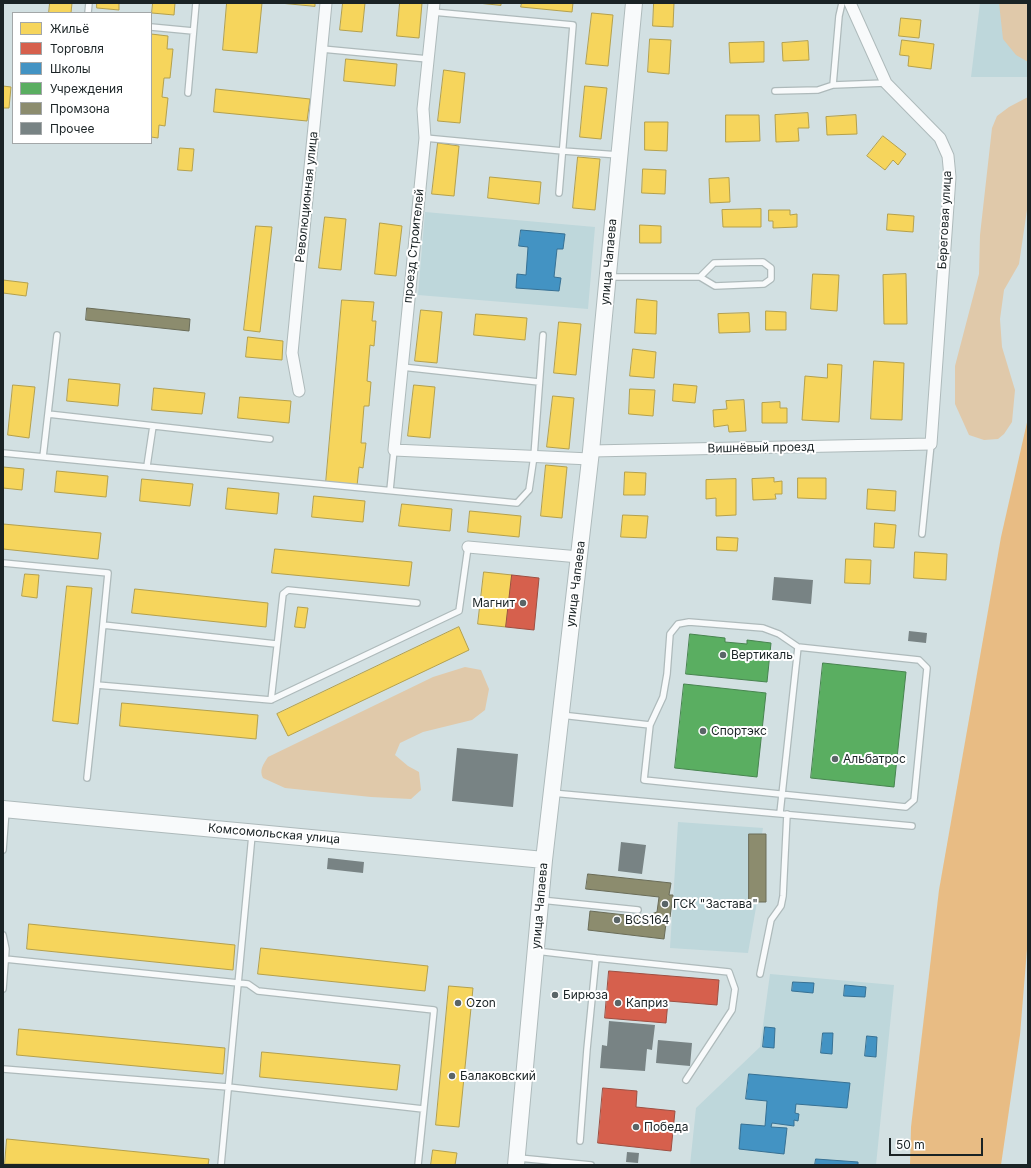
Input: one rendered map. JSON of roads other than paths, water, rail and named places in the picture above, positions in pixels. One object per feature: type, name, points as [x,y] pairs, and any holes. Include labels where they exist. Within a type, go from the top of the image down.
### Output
[{"type":"street","name":"Революционная улица","points":[[299,391],[292,353],[326,3]]},
{"type":"street","name":"улица Чапаева","points":[[516,1162],[544,860],[591,455],[634,3]]},
{"type":"street","name":"Береговая улица","points":[[850,3],[886,83],[940,138],[948,156],[950,177],[931,444]]},
{"type":"street","name":"проезд Строителей","points":[[394,450],[425,138],[423,109],[433,8]]},
{"type":"street","name":"Вишнёвый проезд","points":[[394,450],[534,456],[931,444]]},
{"type":"street","points":[[468,547],[579,557]]},
{"type":"street","name":"Комсомольская улица","points":[[5,809],[252,831],[544,860]]},
{"type":"lane","points":[[188,92],[196,3]]},
{"type":"lane","points":[[833,85],[839,16],[842,3]]},
{"type":"lane","points":[[433,8],[573,25],[559,194]]},
{"type":"lane","points":[[152,27],[193,31]]},
{"type":"lane","points":[[322,49],[428,59]]},
{"type":"lane","points":[[775,91],[818,90],[833,85],[886,83]]},
{"type":"lane","points":[[425,138],[619,155]]},
{"type":"lane","points":[[608,277],[700,277],[715,286],[764,284],[771,279],[771,268],[763,262],[714,263],[700,277]]},
{"type":"lane","points":[[43,457],[57,335]]},
{"type":"lane","points":[[3,453],[517,503],[529,490],[534,456],[543,335]]},
{"type":"lane","points":[[402,367],[539,382]]},
{"type":"lane","points":[[48,414],[270,440]]},
{"type":"lane","points":[[147,466],[153,426]]},
{"type":"lane","points":[[922,534],[931,444]]},
{"type":"lane","name":"проезд Строителей","points":[[390,490],[394,450]]},
{"type":"lane","points":[[97,685],[271,700],[459,611],[468,547]]},
{"type":"lane","points":[[3,563],[108,573],[88,778]]},
{"type":"lane","points":[[271,700],[276,644],[283,594],[288,590],[417,603]]},
{"type":"lane","points":[[689,622],[762,628],[779,634],[798,647],[919,660],[927,668],[914,800],[906,807],[644,780],[650,725],[663,697],[667,674],[670,634],[678,624],[689,622]]},
{"type":"lane","points":[[103,625],[276,644]]},
{"type":"lane","points":[[780,813],[798,647]]},
{"type":"lane","points":[[561,715],[650,725]]},
{"type":"lane","points":[[552,793],[912,826]]},
{"type":"lane","points":[[3,850],[5,809]]},
{"type":"lane","points":[[760,974],[771,920],[781,906],[783,896],[787,814]]},
{"type":"lane","points":[[221,1165],[252,831]]},
{"type":"lane","points":[[540,900],[638,910]]},
{"type":"lane","points":[[3,935],[6,949],[3,989]]},
{"type":"lane","points":[[536,951],[729,972],[735,989],[732,1010],[686,1080]]},
{"type":"lane","points":[[580,1141],[596,958]]},
{"type":"lane","points":[[5,959],[248,984],[258,991],[434,1010],[418,1165]]},
{"type":"lane","points":[[3,1069],[228,1088],[423,1109]]},
{"type":"lane","points":[[516,1162],[591,1165]]},
{"type":"place","name":"Магнит","points":[[523,603]]},
{"type":"place","name":"Вертикаль","points":[[723,655]]},
{"type":"place","name":"Спортэкс","points":[[703,731]]},
{"type":"place","name":"Альбатрос","points":[[835,759]]},
{"type":"place","name":"ГСК \"Застава\"","points":[[665,904]]},
{"type":"place","name":"BCS164","points":[[617,920]]},
{"type":"place","name":"Бирюза","points":[[555,995]]},
{"type":"place","name":"Ozon","points":[[458,1003]]},
{"type":"place","name":"Каприз","points":[[618,1003]]},
{"type":"place","name":"Балаковский","points":[[452,1076]]},
{"type":"place","name":"Победа","points":[[636,1127]]}]
